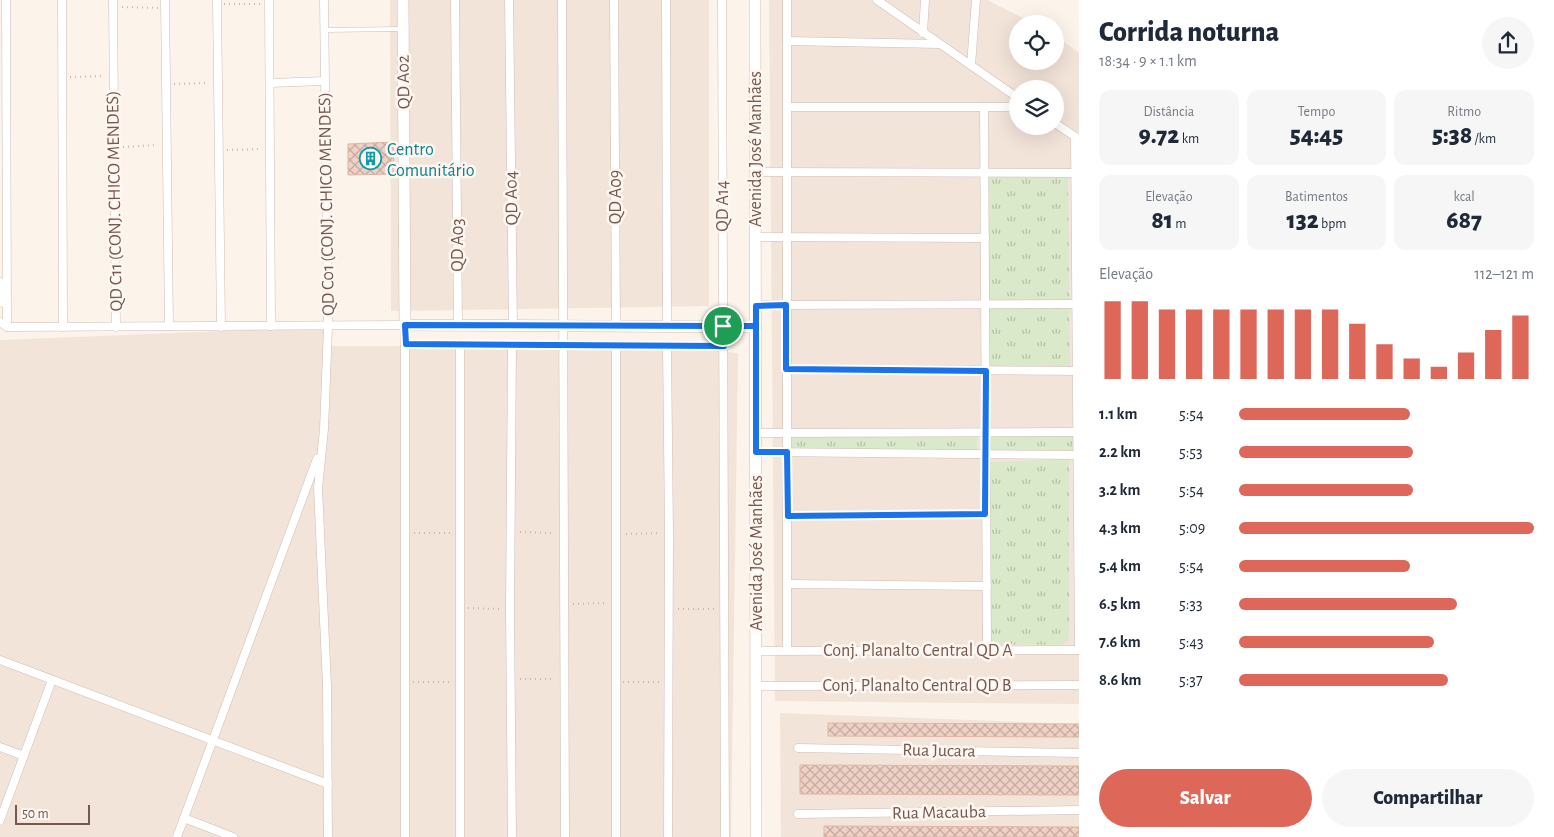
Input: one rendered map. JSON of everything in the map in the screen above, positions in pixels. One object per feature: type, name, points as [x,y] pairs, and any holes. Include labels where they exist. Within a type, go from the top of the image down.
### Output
[{"type":"street","points":[[62,0],[62,327]]},
{"type":"street","name":"QD C01 (CONJ. CHICO MENDES)","points":[[321,450],[324,429],[328,327],[324,0]]},
{"type":"street","name":"QD A02","points":[[403,0],[405,325]]},
{"type":"street","name":"QD A04","points":[[509,0],[508,70],[514,326]]},
{"type":"street","name":"QD A09","points":[[614,0],[616,326]]},
{"type":"street","name":"QD A14","points":[[722,0],[725,837]]},
{"type":"street","name":"Avenida José Manhães","points":[[755,0],[756,837]]},
{"type":"street","points":[[787,0],[787,650]]},
{"type":"street","points":[[877,0],[1009,92]]},
{"type":"street","points":[[922,33],[925,0]]},
{"type":"street","points":[[970,65],[976,0]]},
{"type":"street","points":[[6,1],[8,327]]},
{"type":"street","points":[[217,2],[221,327]]},
{"type":"street","points":[[269,2],[270,326]]},
{"type":"street","points":[[562,2],[565,837]]},
{"type":"street","name":"QD A03","points":[[455,3],[458,326]]},
{"type":"street","points":[[666,3],[667,326]]},
{"type":"street","name":"QD C11 (CONJ. CHICO MENDES)","points":[[114,4],[116,327]]},
{"type":"street","points":[[165,4],[169,326]]},
{"type":"street","points":[[787,41],[939,44]]},
{"type":"street","points":[[270,83],[324,82]]},
{"type":"street","points":[[788,107],[1009,107]]},
{"type":"street","points":[[984,107],[987,651]]},
{"type":"street","points":[[1064,130],[1077,138],[1075,174],[1078,304],[1079,650]]},
{"type":"street","points":[[755,172],[1075,174]]},
{"type":"street","points":[[756,237],[985,238]]},
{"type":"street","points":[[0,282],[8,327]]},
{"type":"street","points":[[756,306],[1078,304]]},
{"type":"street","points":[[0,322],[8,327],[756,326]]},
{"type":"street","points":[[405,325],[405,837]]},
{"type":"street","points":[[0,332],[8,327]]},
{"type":"street","points":[[406,344],[724,346]]},
{"type":"street","points":[[460,344],[460,837]]},
{"type":"street","points":[[512,345],[510,609],[512,837]]},
{"type":"street","points":[[616,346],[616,837]]},
{"type":"street","points":[[667,346],[670,533],[667,682],[668,837]]},
{"type":"street","points":[[786,369],[1078,371]]},
{"type":"street","points":[[757,433],[1078,432]]},
{"type":"street","points":[[321,450],[318,488],[327,686],[328,837]]},
{"type":"street","points":[[177,837],[321,450]]},
{"type":"street","points":[[756,452],[1078,454]]},
{"type":"street","points":[[788,516],[985,514]]},
{"type":"street","points":[[788,584],[986,586]]},
{"type":"street","name":"Conj. Planalto Central QD A","points":[[756,651],[1079,650]]},
{"type":"street","points":[[0,660],[328,784]]},
{"type":"street","points":[[0,820],[52,680]]},
{"type":"street","name":"Conj. Planalto Central QD B","points":[[756,686],[1079,685]]},
{"type":"street","points":[[0,747],[24,756]]},
{"type":"street","name":"Rua Jucara","points":[[798,748],[1079,753]]},
{"type":"street","name":"Rua Macauba","points":[[798,814],[1079,810]]},
{"type":"street","points":[[184,818],[233,837]]},
{"type":"lane","points":[[323,30],[403,29]]},
{"type":"path","points":[[217,2],[269,2]]},
{"type":"path","points":[[114,4],[165,4]]},
{"type":"path","points":[[63,77],[113,75]]},
{"type":"path","points":[[165,84],[219,83]]},
{"type":"path","points":[[114,147],[166,144]]},
{"type":"path","points":[[219,151],[269,149]]},
{"type":"path","points":[[404,534],[459,532]]},
{"type":"path","points":[[512,532],[565,534]]},
{"type":"path","points":[[616,534],[670,533]]},
{"type":"path","points":[[565,604],[616,603]]},
{"type":"path","points":[[459,608],[510,609]]},
{"type":"path","points":[[668,609],[723,609]]},
{"type":"path","points":[[512,679],[565,678]]},
{"type":"path","points":[[406,682],[460,682]]},
{"type":"path","points":[[616,682],[667,682]]},
{"type":"shaded area","points":[[390,0],[709,0],[709,306],[391,311]]},
{"type":"shaded area","points":[[769,0],[987,0],[1017,15],[1009,15],[1009,70],[1064,70],[1064,42],[1079,53],[1079,704],[775,701]]},
{"type":"shaded area","points":[[328,327],[328,346],[667,346],[738,353],[731,837],[0,837],[0,340]]},
{"type":"shaded area","points":[[780,713],[1079,724],[1079,837],[781,837]]},
{"type":"green space","points":[[1068,176],[1070,366],[989,366],[987,177]]},
{"type":"green space","points":[[792,435],[977,437],[977,451],[792,448]]},
{"type":"green space","points":[[988,435],[1074,436],[1074,450],[988,450]]},
{"type":"green space","points":[[1069,459],[1069,637],[1067,642],[1061,645],[991,644],[990,462]]},
{"type":"building","name":"Centro Comunitário","points":[[393,142],[394,174],[348,175],[348,144]]},
{"type":"building","points":[[828,723],[1079,724],[1079,737],[828,736]]},
{"type":"building","points":[[800,765],[1079,766],[1079,795],[800,794]]},
{"type":"building","points":[[824,826],[1079,827],[1079,837],[824,837]]},
{"type":"place","name":"Centro Comunitário","points":[[371,159]]},
{"type":"route","points":[[723,326],[405,325],[406,344],[667,346],[724,346],[723,326],[756,326],[756,452],[787,452],[788,516],[985,514],[986,371],[786,369],[786,305],[756,306],[756,326],[723,326]]}]
